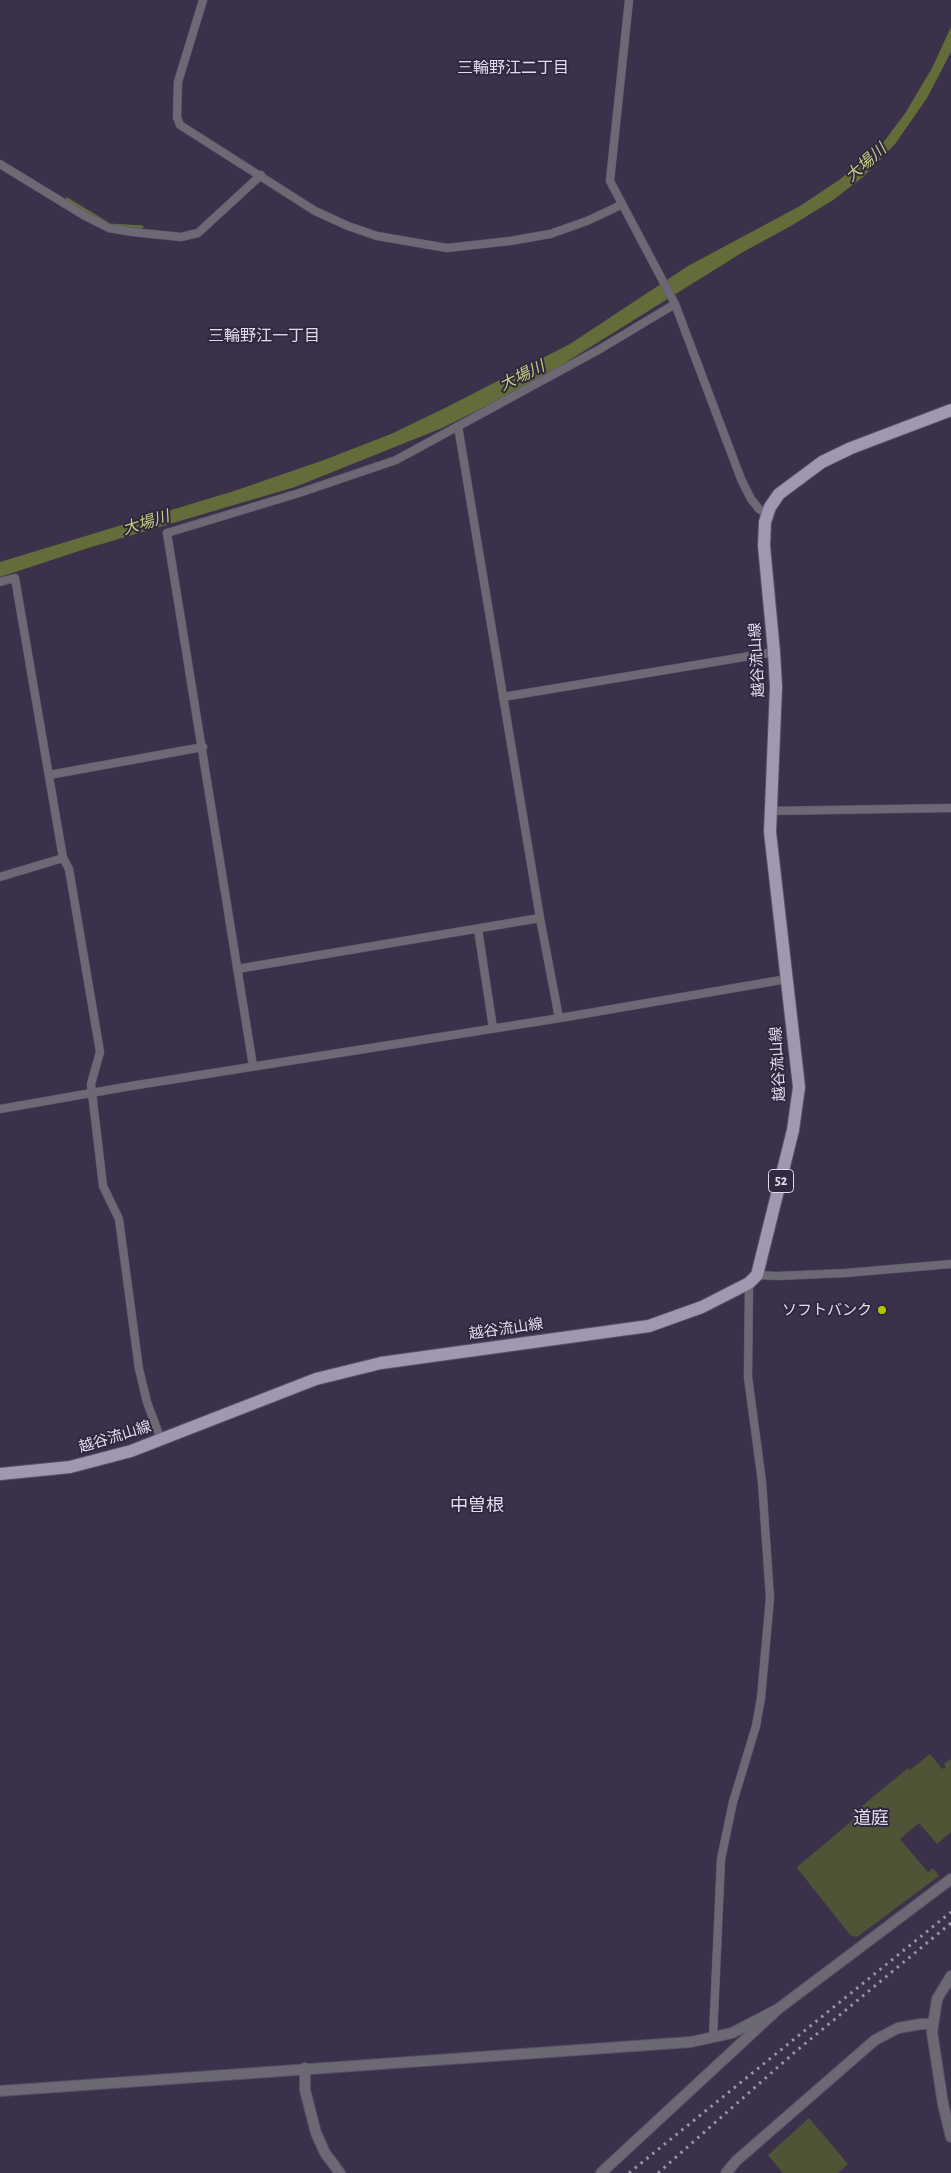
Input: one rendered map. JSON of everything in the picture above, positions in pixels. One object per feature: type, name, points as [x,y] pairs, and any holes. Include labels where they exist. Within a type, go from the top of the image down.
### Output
[{"type":"main road","name":"越谷流山線","points":[[0,1474],[70,1467],[131,1451],[332,1374],[381,1363],[649,1326],[702,1306],[753,1279],[791,1138],[798,1102],[798,1071],[774,871],[769,811],[775,707],[774,652],[764,546],[767,514],[779,494],[822,462],[851,448],[951,410]]},
{"type":"street","points":[[203,0],[178,82],[177,117],[180,125],[315,211],[348,226],[377,236],[447,248],[510,242],[550,234],[587,221],[621,205]]},
{"type":"street","points":[[629,0],[610,181],[621,205],[674,301],[740,479],[751,499],[759,509],[767,514]]},
{"type":"street","points":[[0,164],[108,228],[181,237],[198,233],[261,175]]},
{"type":"street","points":[[253,1066],[167,533],[299,493],[396,460],[600,350],[674,301]]},
{"type":"street","points":[[458,426],[540,918],[559,1018]]},
{"type":"street","points":[[0,582],[15,578],[63,858],[69,869],[100,1052],[91,1084],[91,1093],[104,1186],[119,1219],[139,1370],[161,1440]]},
{"type":"street","points":[[503,697],[774,652]]},
{"type":"street","points":[[49,775],[203,747]]},
{"type":"street","points":[[769,811],[951,808]]},
{"type":"street","points":[[0,877],[63,858]]},
{"type":"street","points":[[237,970],[540,918]]},
{"type":"street","points":[[478,929],[494,1028]]},
{"type":"street","points":[[0,1109],[787,979]]},
{"type":"street","points":[[712,2037],[721,1859],[733,1802],[757,1717],[770,1598],[762,1482],[748,1378],[753,1279],[777,1276],[846,1274],[951,1264]]},
{"type":"street","points":[[601,2173],[778,2009],[951,1879]]},
{"type":"street","points":[[951,1976],[938,1999],[933,2024],[936,2060],[951,2137]]},
{"type":"street","points":[[0,2091],[692,2042],[732,2033],[778,2009]]},
{"type":"street","points":[[726,2173],[736,2161],[875,2040],[898,2028],[933,2024]]},
{"type":"street","points":[[305,2068],[305,2090],[316,2133],[325,2153],[340,2173]]},
{"type":"street","points":[[736,2161],[739,2173]]},
{"type":"shaded area","points":[[930,1754],[942,1769],[946,1767],[944,1764],[951,1759],[951,1832],[937,1844],[919,1823],[900,1839],[928,1872],[933,1868],[939,1876],[857,1937],[851,1936],[797,1868],[853,1820],[851,1815],[908,1768],[910,1770]]},
{"type":"shaded area","points":[[809,2118],[848,2164],[838,2173],[783,2173],[768,2155]]},
{"type":"water","name":"大場川","points":[[951,27],[951,52],[927,98],[895,144],[863,177],[833,200],[743,252],[531,384],[442,428],[295,487],[88,548],[0,577],[0,562],[234,491],[324,460],[391,434],[570,344],[688,266],[800,206],[839,180],[880,147],[906,112],[932,68]]},
{"type":"waterway","points":[[67,199],[110,225],[142,227]]},
{"type":"railway","points":[[629,2173],[951,1912]]},
{"type":"railway","points":[[658,2173],[795,2052],[951,1923]]},
{"type":"place","name":"ソフトバンク","points":[[882,1310]]},
{"type":"district","name":"三輪野江二丁目","points":[[513,68]]},
{"type":"district","name":"三輪野江一丁目","points":[[264,336]]},
{"type":"district","name":"中曽根","points":[[477,1506]]},
{"type":"district","name":"道庭","points":[[871,1819]]}]
